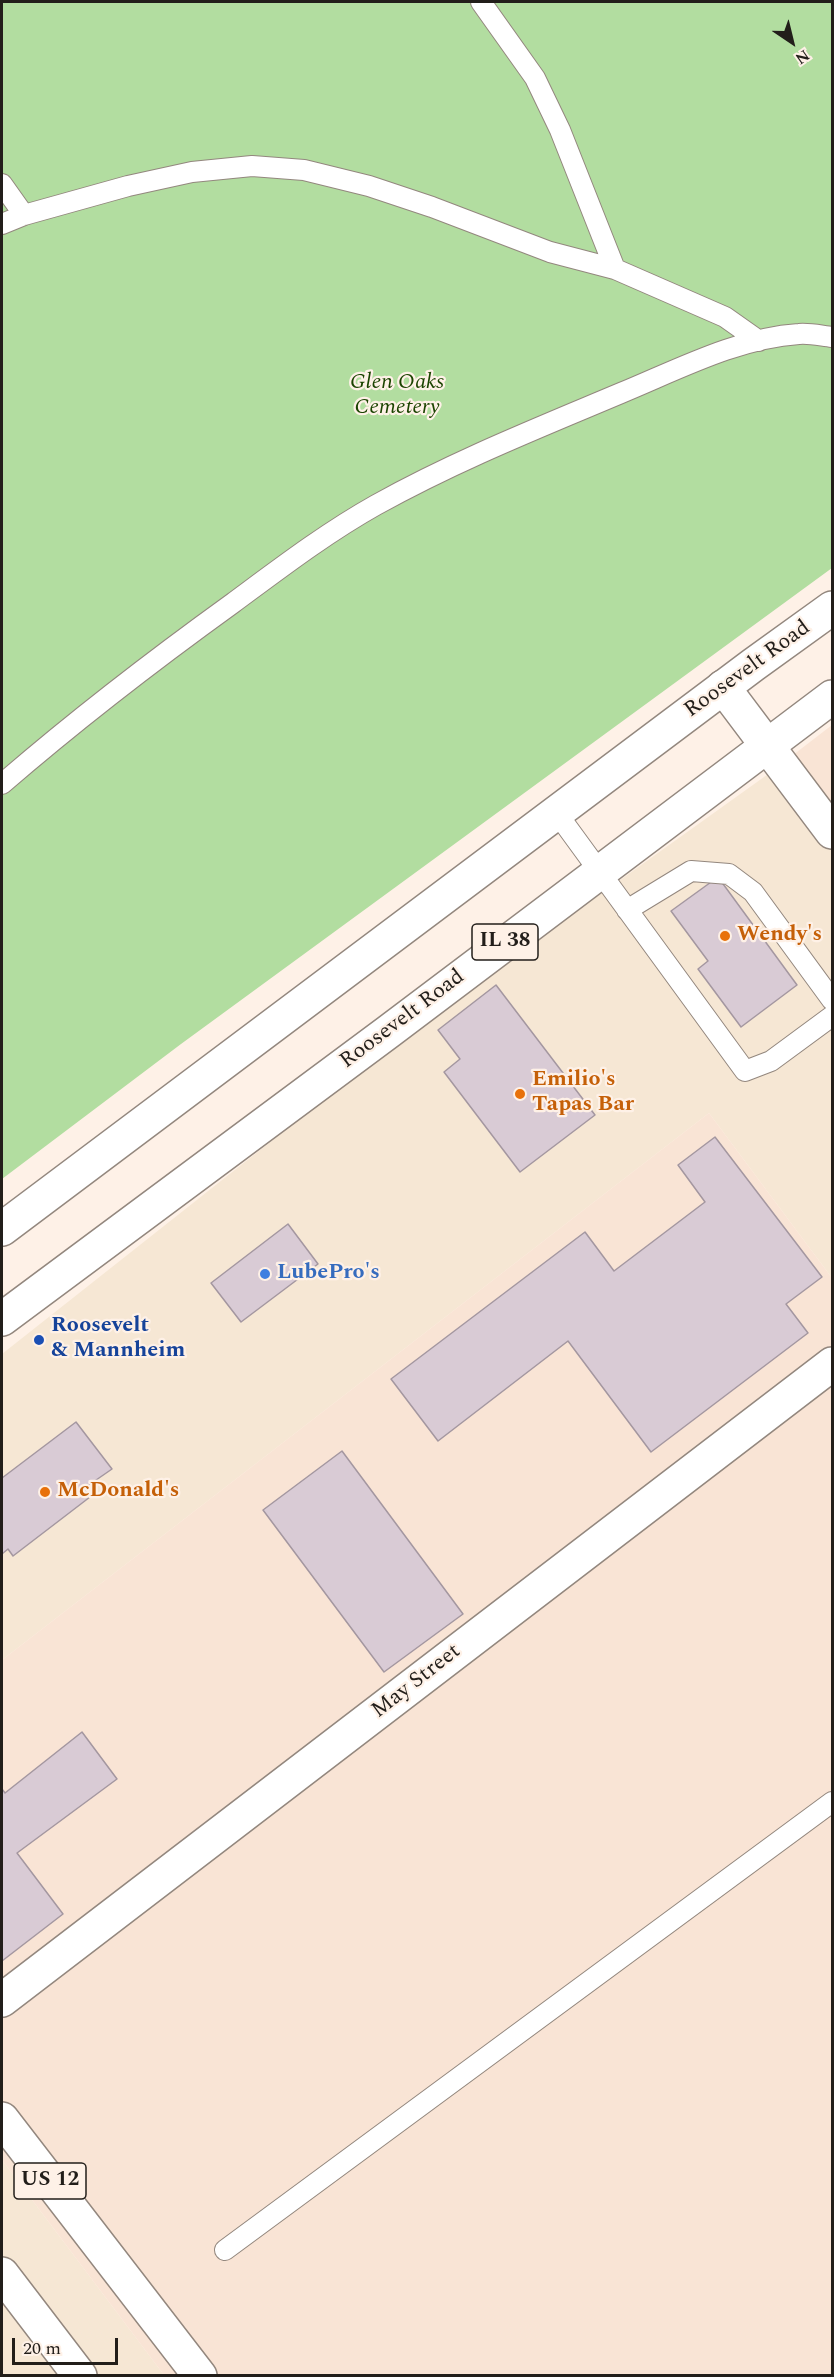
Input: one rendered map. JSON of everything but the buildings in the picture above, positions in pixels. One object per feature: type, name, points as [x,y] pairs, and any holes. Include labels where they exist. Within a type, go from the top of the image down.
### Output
[{"type":"main road","name":"Roosevelt Road","points":[[2,1229],[723,687],[832,608]]},
{"type":"main road","points":[[723,687],[832,832]]},
{"type":"main road","name":"Roosevelt Road","points":[[2,1318],[388,1032],[832,697]]},
{"type":"main road","name":"May Street","points":[[2,2000],[832,1364]]},
{"type":"main road","name":"US 12","points":[[2,2119],[200,2376]]},
{"type":"main road","points":[[2,2274],[80,2376]]},
{"type":"lane","points":[[481,2],[535,78],[560,130],[615,269]]},
{"type":"lane","points":[[2,224],[24,215],[128,186],[192,172],[252,166],[304,170],[369,186],[432,207],[550,252],[615,269],[725,317],[759,341]]},
{"type":"lane","points":[[2,184],[24,215]]},
{"type":"lane","points":[[2,784],[62,733],[201,626],[296,557],[374,506],[446,467],[526,431],[705,358],[759,341],[800,334],[832,337]]},
{"type":"lane","points":[[556,812],[745,1071],[771,1061],[832,1016]]},
{"type":"lane","points":[[627,910],[691,870],[729,874],[753,892],[832,1000]]},
{"type":"lane","points":[[225,2250],[832,1802]]},
{"type":"shaded area","points":[[832,725],[832,851],[771,772]]},
{"type":"shaded area","points":[[771,772],[832,851],[832,1278],[709,1113],[2,1660],[2,1354],[422,1022]]},
{"type":"shaded area","points":[[709,1113],[832,1278],[832,2375],[164,2375],[2,2160],[2,1660]]},
{"type":"shaded area","points":[[2,2160],[164,2375],[2,2375]]},
{"type":"green space","name":"Glen Oaks Cemetery","points":[[2,2],[832,2],[832,568],[181,1044],[2,1179]]},
{"type":"place","name":"Wendy's","points":[[725,936]]},
{"type":"place","name":"Emilio's Tapas Bar","points":[[520,1094]]},
{"type":"place","name":"LubePro's","points":[[265,1274]]},
{"type":"place","name":"Roosevelt & Mannheim","points":[[39,1340]]},
{"type":"place","name":"McDonald's","points":[[45,1492]]}]
